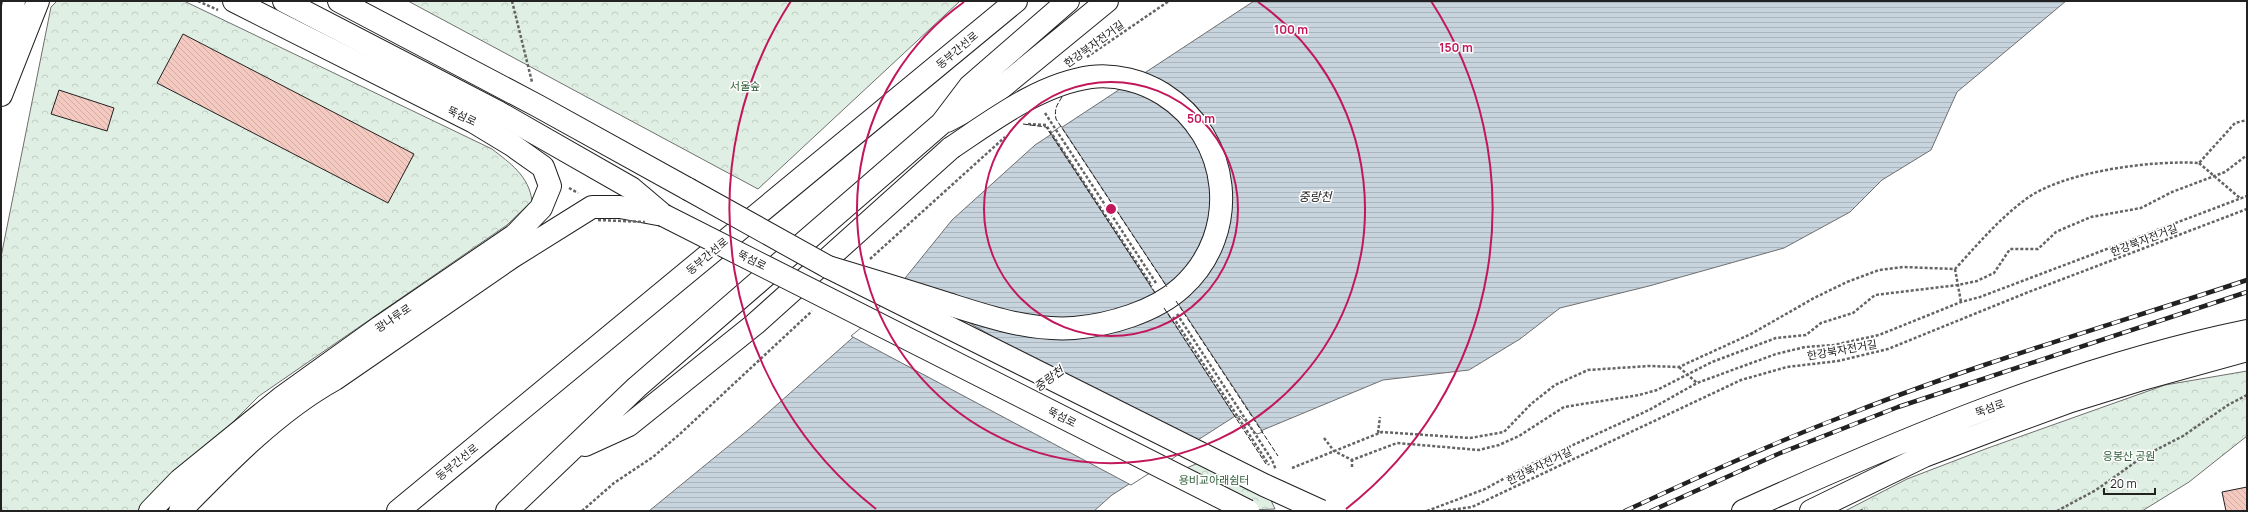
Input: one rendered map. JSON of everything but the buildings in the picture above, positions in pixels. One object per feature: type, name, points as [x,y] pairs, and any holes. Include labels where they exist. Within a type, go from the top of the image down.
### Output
[{"type":"main road","points":[[1,80],[14,1]]},
{"type":"main road","points":[[1,95],[38,1]]},
{"type":"main road","name":"뚝섬로","points":[[234,1],[474,122],[517,137],[663,215],[1248,511]]},
{"type":"main road","points":[[284,1],[498,112],[631,188],[663,215]]},
{"type":"main road","points":[[339,1],[538,106],[828,267],[1264,485],[1321,511]]},
{"type":"main road","name":"동부간선로","points":[[398,511],[1016,1]]},
{"type":"main road","points":[[507,511],[570,453],[637,387],[942,123],[970,86],[1068,1]]},
{"type":"main road","points":[[942,123],[985,101],[1107,1]]},
{"type":"main road","points":[[570,453],[629,425],[755,324],[951,148],[1014,107],[1046,91],[1074,80],[1093,76],[1112,77],[1145,85],[1173,100],[1185,111],[1195,122],[1211,148],[1216,162],[1221,193],[1218,222],[1215,237],[1210,250],[1192,277],[1180,289],[1164,299],[1132,314],[1074,328],[1035,327],[996,319],[828,267]]},
{"type":"main road","name":"광나루로","points":[[150,511],[180,480],[281,398],[380,327],[515,236],[541,208],[550,186],[543,167],[512,144],[474,122]]},
{"type":"main road","name":"광나루로","points":[[180,511],[274,423],[308,394],[335,379],[512,256],[592,207],[620,207],[663,215]]},
{"type":"main road","points":[[2188,343],[2247,318]]},
{"type":"main road","name":"뚝섬로","points":[[1743,511],[1927,431],[2010,400],[2188,343],[2247,331]]},
{"type":"main road","name":"뚝섬로","points":[[1811,511],[1861,499],[1924,456],[2000,427],[2086,396],[2247,350]]},
{"type":"main road","points":[[2193,366],[2247,362]]},
{"type":"main road","points":[[200,511],[278,432],[335,379]]},
{"type":"path","points":[[512,1],[538,106]]},
{"type":"path","name":"한강북자전거길","points":[[1086,58],[1169,1]]},
{"type":"path","points":[[1044,113],[1046,108]]},
{"type":"path","points":[[2199,163],[2235,123],[2247,120]]},
{"type":"path","points":[[1324,438],[1334,451],[1352,460],[1397,442],[1479,450],[1519,436],[1564,407],[1639,395],[1657,390],[1712,362],[1776,338],[1806,335],[1821,322],[1853,313],[1875,295],[1958,285],[1977,280],[1994,273],[2010,249],[2038,249],[2056,232],[2091,217],[2141,208],[2172,192],[2225,172],[2247,154]]},
{"type":"path","points":[[1961,302],[1956,269],[1990,229],[2022,202],[2062,181],[2131,167],[2175,161],[2199,163],[2241,199]]},
{"type":"path","points":[[1427,511],[1485,489],[1523,468],[1649,410],[1697,383],[1776,354],[1805,347],[1834,345],[1880,335],[1961,302],[1980,297],[2247,196]]},
{"type":"path","name":"한강북자전거길","points":[[1443,511],[1472,507],[1741,380],[1772,370],[1838,361],[1888,349],[2026,293],[2247,209]]},
{"type":"path","points":[[1292,468],[1382,432],[1470,438],[1504,432],[1531,404],[1555,385],[1588,370],[1649,366],[1680,367],[1751,334],[1814,298],[1847,282],[1879,270],[1904,267],[1956,269]]},
{"type":"path","points":[[1680,367],[1697,383]]},
{"type":"path","points":[[2057,511],[2096,490],[2144,456],[2183,436],[2228,405],[2247,395]]},
{"type":"path","points":[[1378,433],[1380,417]]},
{"type":"path","points":[[1352,460],[1352,467]]},
{"type":"path","points":[[1860,511],[1861,499]]},
{"type":"green space","points":[[57,1],[184,1],[492,149],[512,165],[523,177],[530,192],[532,201],[507,225],[259,396],[144,511],[1,511],[1,257],[51,7]]},
{"type":"green space","name":"서울숲","points":[[408,1],[960,1],[758,189]]},
{"type":"green space","name":"응봉산 공원","points":[[2247,371],[2247,436],[2189,482],[2142,511],[1845,511],[1907,479],[1988,448],[2165,385]]},
{"type":"green space","name":"용비교아래쉼터","points":[[1217,455],[1269,496],[1275,509],[1226,511],[1163,478]]},
{"type":"water","name":"중랑천","points":[[1254,1],[2066,1],[1957,92],[1931,150],[1882,180],[1850,212],[1784,248],[1649,286],[1560,308],[1520,339],[1469,370],[1383,380],[1258,432],[1240,413],[1112,495],[1094,511],[649,511],[753,426],[868,324],[952,220],[1035,145]]},
{"type":"pier","points":[[1061,126],[1263,432],[1257,434],[1240,416],[1236,418],[1051,133]]},
{"type":"pier","points":[[899,282],[1004,343],[1195,444],[1131,485],[851,336],[867,323]]},
{"type":"railway","points":[[1625,511],[1709,472],[1823,424],[1901,394],[1999,360],[2247,280]]},
{"type":"railway","points":[[1651,511],[1778,454],[1898,407],[2247,292]]},
{"type":"fence","points":[[1062,97],[1056,107],[1056,119],[1167,287]]},
{"type":"fence","points":[[1023,124],[1046,127],[1156,294]]},
{"type":"fence","points":[[1176,301],[1278,456]]},
{"type":"fence","points":[[1164,308],[1266,464]]}]
